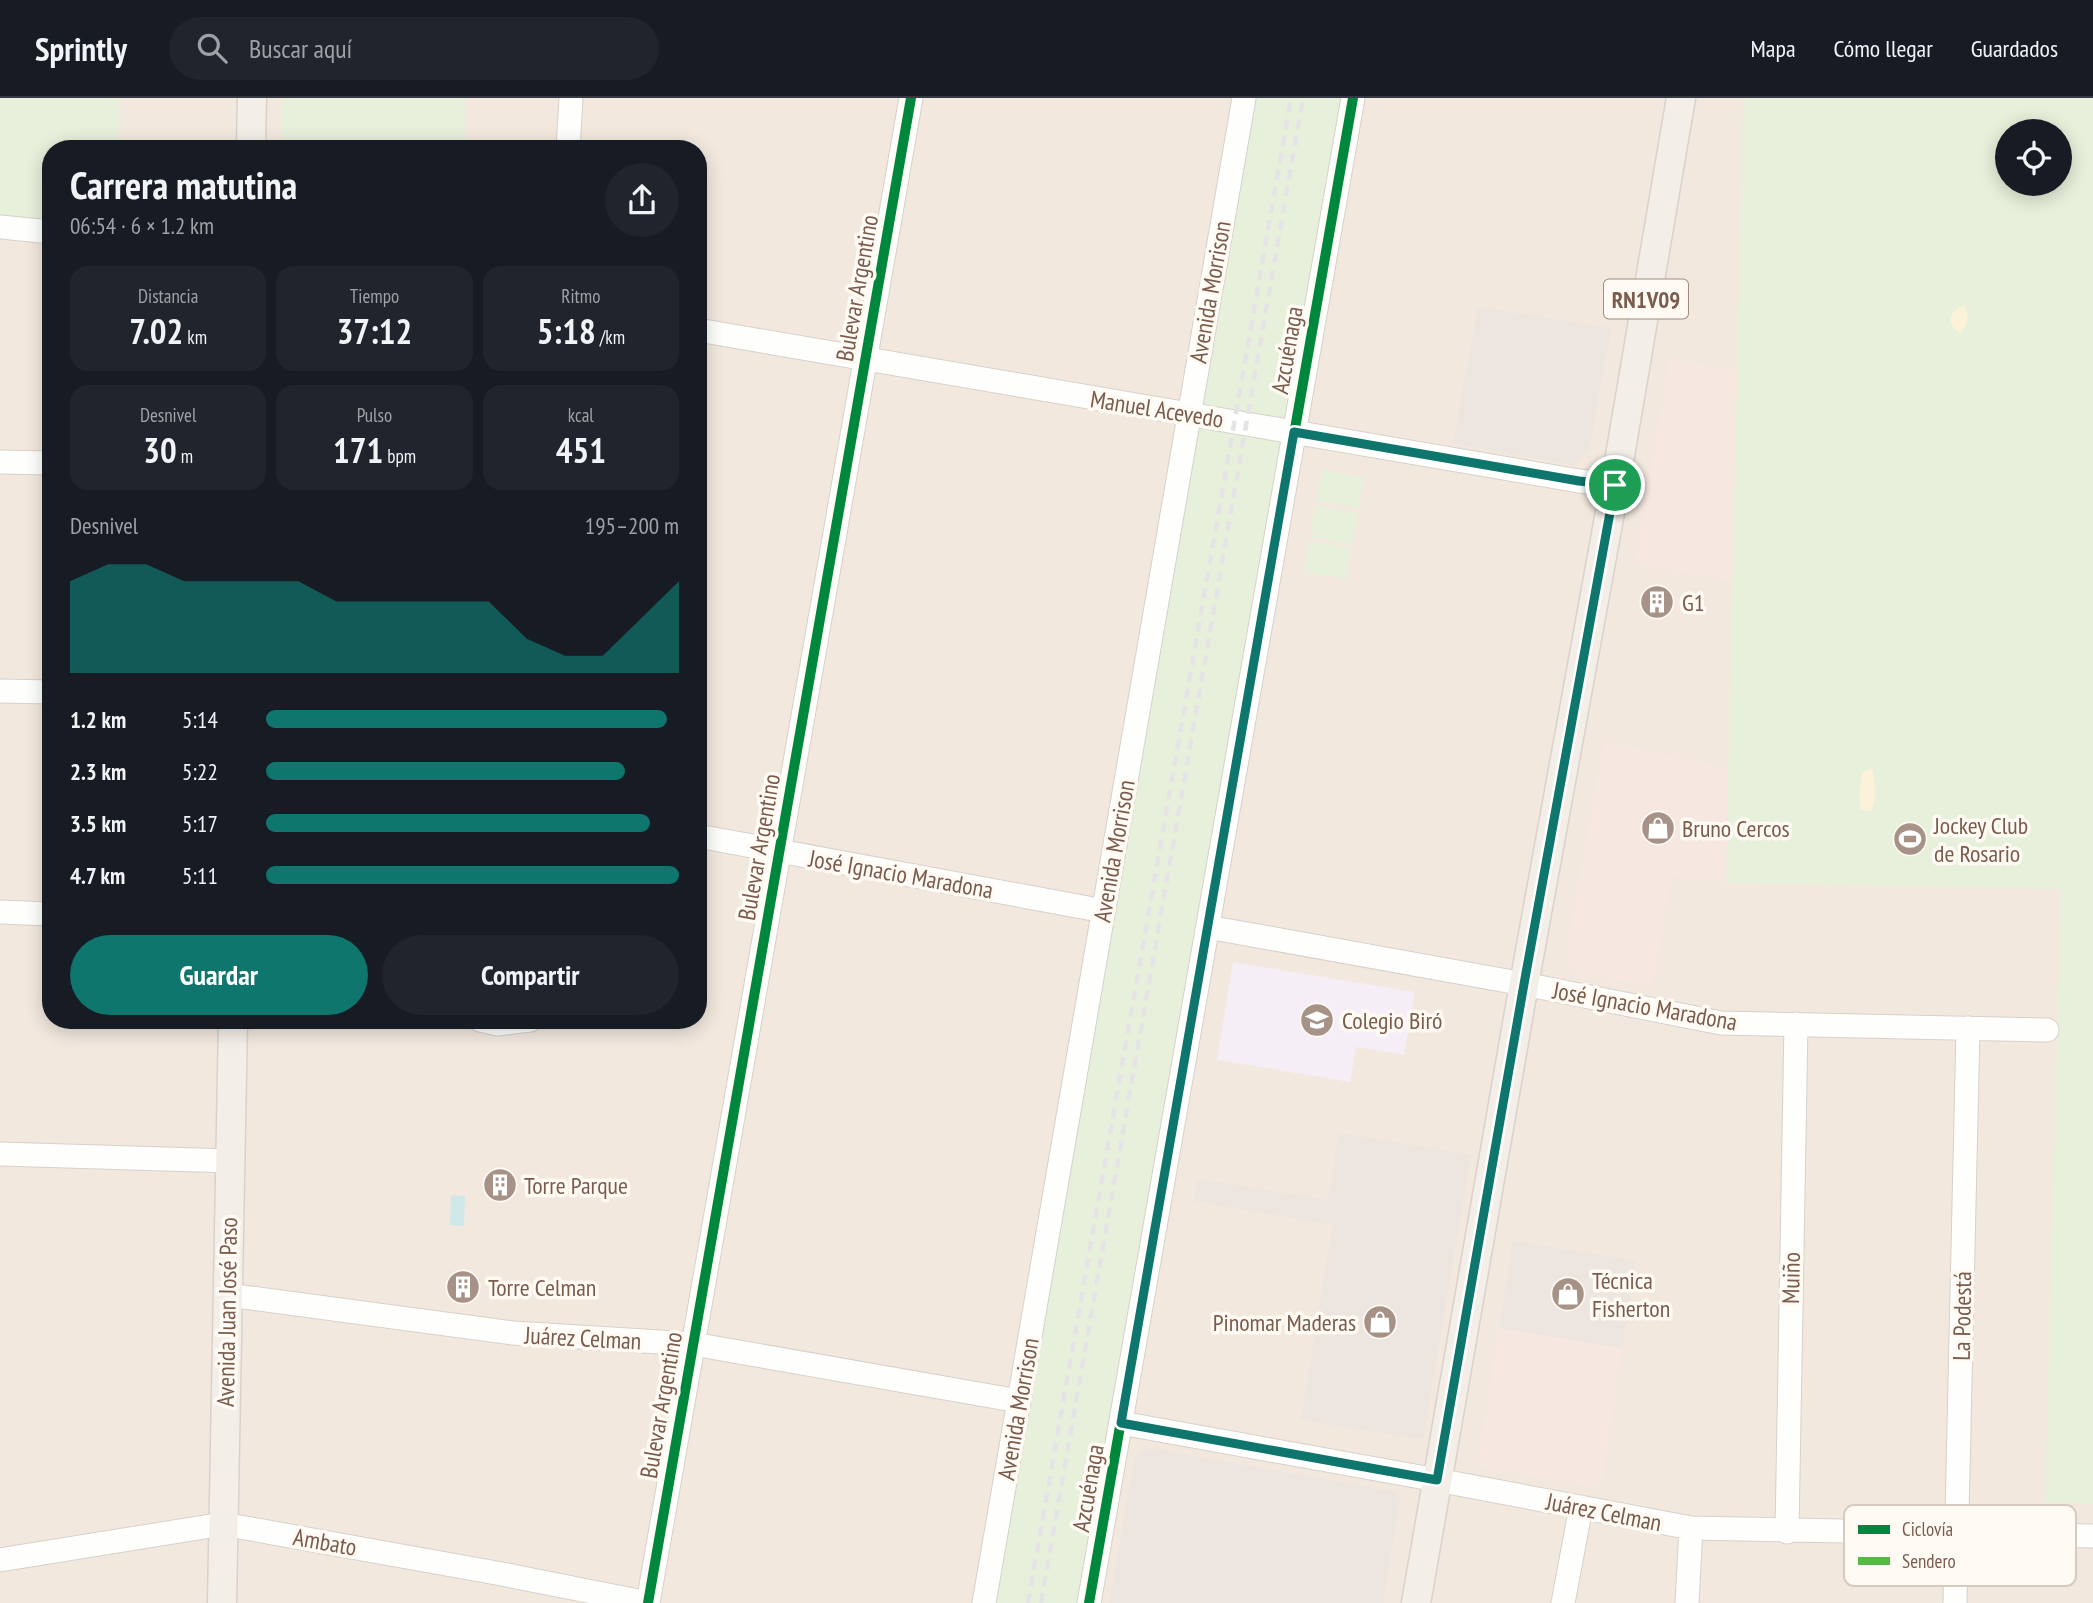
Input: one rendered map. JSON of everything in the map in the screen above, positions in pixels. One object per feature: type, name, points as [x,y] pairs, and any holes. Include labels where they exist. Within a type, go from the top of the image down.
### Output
[{"type":"main road","points":[[251,98],[251,140]]},
{"type":"main road","name":"RN1V09","points":[[1416,1603],[1524,984],[1615,485],[1679,103]]},
{"type":"main road","name":"Avenida Juan José Paso","points":[[222,1603],[233,1029]]},
{"type":"street","points":[[569,140],[572,98]]},
{"type":"street","name":"Bulevar Argentino","points":[[648,1603],[911,98]]},
{"type":"street","name":"Avenida Morrison","points":[[984,1603],[1244,98]]},
{"type":"street","name":"Azcuénaga","points":[[1089,1603],[1353,98]]},
{"type":"street","points":[[0,227],[42,231]]},
{"type":"street","name":"Manuel Acevedo","points":[[707,332],[1615,485]]},
{"type":"street","points":[[0,462],[42,463]]},
{"type":"street","points":[[0,691],[42,692]]},
{"type":"street","name":"José Ignacio Maradona","points":[[707,838],[1104,911]]},
{"type":"street","points":[[0,912],[42,914]]},
{"type":"street","name":"José Ignacio Maradona","points":[[1208,928],[1524,984],[1721,1023],[2047,1030]]},
{"type":"street","name":"Muiño","points":[[1787,1532],[1796,1024]]},
{"type":"street","name":"La Podestá","points":[[1958,1505],[1968,1028]]},
{"type":"street","points":[[0,1154],[230,1161]]},
{"type":"street","name":"Juárez Celman","points":[[228,1294],[513,1334],[694,1344],[1019,1401]]},
{"type":"street","name":"Juárez Celman","points":[[1121,1423],[1691,1528],[1844,1532]]},
{"type":"street","points":[[1563,1603],[1581,1507]]},
{"type":"street","name":"Ambato","points":[[0,1560],[223,1524],[648,1603]]},
{"type":"street","points":[[1687,1603],[1691,1528]]},
{"type":"shaded area","points":[[0,98],[2093,98],[2093,1603],[0,1603]]},
{"type":"shaded area","points":[[1478,307],[1611,328],[1589,453],[1570,465],[1453,443]]},
{"type":"shaded area","points":[[1669,360],[1737,370],[1732,581],[1635,563]]},
{"type":"shaded area","points":[[1604,742],[1728,768],[1726,883],[1672,875],[1652,986],[1575,972],[1565,960]]},
{"type":"shaded area","name":"Colegio Biró","points":[[1233,962],[1415,992],[1404,1055],[1356,1047],[1350,1082],[1217,1060]]},
{"type":"shaded area","name":"Pinomar Maderas","points":[[1339,1133],[1471,1155],[1423,1439],[1301,1419],[1333,1225],[1194,1201],[1198,1179],[1328,1200]]},
{"type":"shaded area","name":"Técnica Fisherton","points":[[1513,1241],[1636,1261],[1622,1348],[1499,1328]]},
{"type":"shaded area","points":[[1499,1328],[1622,1348],[1601,1487],[1477,1467]]},
{"type":"shaded area","points":[[1150,1448],[1395,1492],[1400,1501],[1383,1603],[1109,1603],[1135,1456]]},
{"type":"green space","points":[[0,98],[120,98],[119,140],[42,140],[42,219],[0,214]]},
{"type":"green space","points":[[282,98],[466,98],[465,140],[282,140]]},
{"type":"green space","points":[[1244,98],[1353,98],[1089,1603],[984,1603]]},
{"type":"green space","name":"Jockey Club de Rosario","points":[[1743,98],[2093,98],[2093,1504],[2045,1503],[2061,889],[1726,883]]},
{"type":"green space","points":[[1322,470],[1364,478],[1359,508],[1316,501]]},
{"type":"green space","points":[[1316,506],[1358,513],[1352,544],[1310,536]]},
{"type":"green space","points":[[1309,541],[1351,548],[1346,579],[1304,571]]},
{"type":"sand","points":[[1964,305],[1967,320],[1961,333],[1953,326],[1951,318],[1955,310]]},
{"type":"sand","points":[[1872,769],[1875,801],[1871,811],[1861,811],[1859,798],[1862,772]]},
{"type":"water","points":[[451,1195],[465,1196],[464,1226],[450,1225]]},
{"type":"railway","points":[[1028,1603],[1291,98]]},
{"type":"railway","points":[[1041,1603],[1303,98]]},
{"type":"cycle path","points":[[648,1603],[911,98]]},
{"type":"cycle path","points":[[1089,1603],[1353,98]]},
{"type":"place","name":"G1","points":[[1657,602]]},
{"type":"place","name":"Bruno Cercos","points":[[1658,828]]},
{"type":"place","name":"Jockey Club de Rosario","points":[[1910,839]]},
{"type":"place","name":"Colegio Biró","points":[[1317,1020]]},
{"type":"place","name":"Torre Parque","points":[[500,1185]]},
{"type":"place","name":"Torre Celman","points":[[463,1287]]},
{"type":"place","name":"Técnica Fisherton","points":[[1568,1294]]},
{"type":"place","name":"Pinomar Maderas","points":[[1380,1322]]},
{"type":"route","points":[[1294,432],[1615,485],[1437,1480],[1121,1423],[1294,432]]}]
